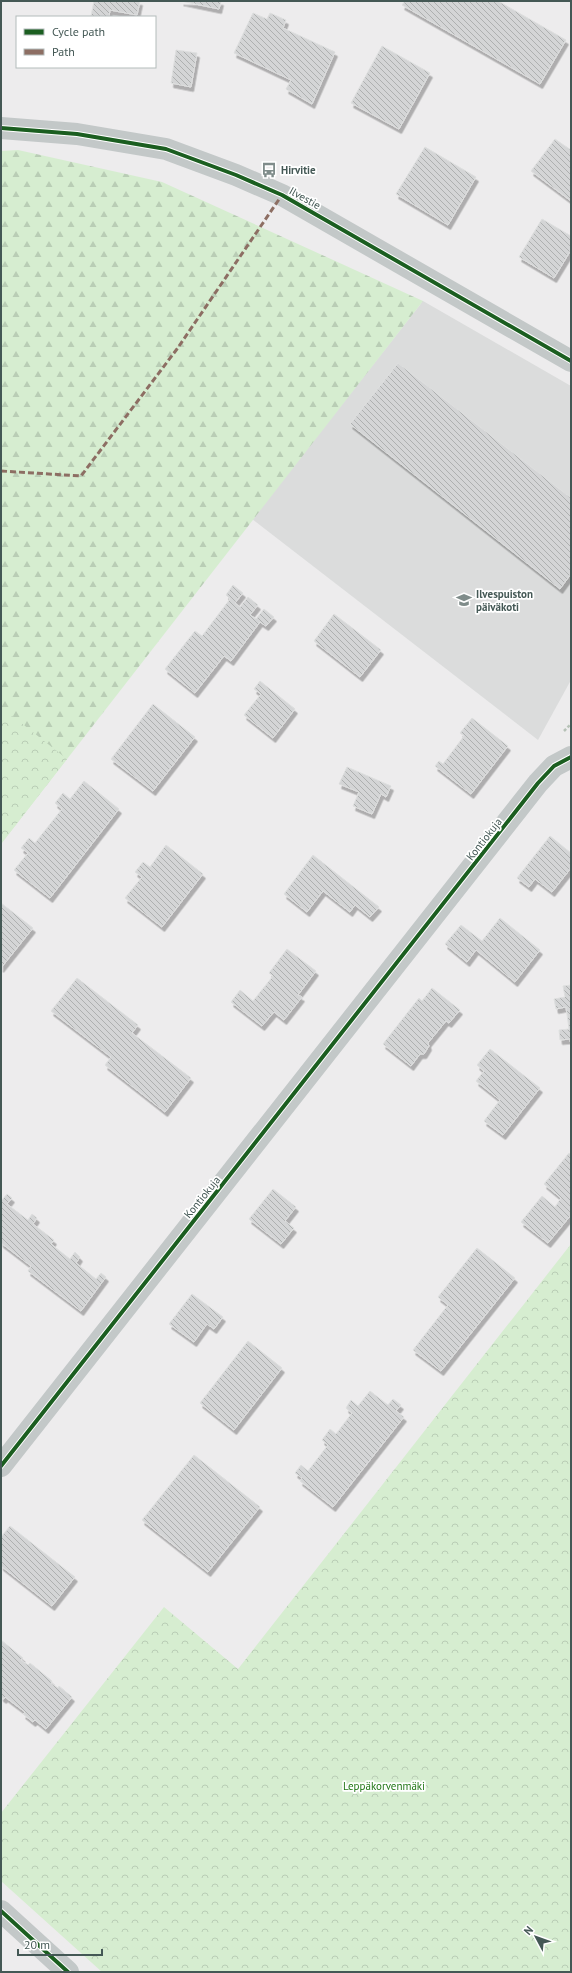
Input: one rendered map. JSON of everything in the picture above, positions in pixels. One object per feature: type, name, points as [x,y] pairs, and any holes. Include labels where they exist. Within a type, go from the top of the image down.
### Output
[{"type":"street","name":"Ilvestie","points":[[1,128],[77,134],[166,149],[236,175],[282,195],[571,361]]},
{"type":"street","name":"Kontiokuja","points":[[1,1466],[538,783],[554,766],[571,757]]},
{"type":"street","points":[[1,1911],[68,1972]]},
{"type":"shaded area","name":"Ilvespuiston päiväkoti","points":[[423,301],[571,386],[571,680],[538,740],[252,519]]},
{"type":"green space","points":[[18,150],[162,182],[423,301],[1,844],[1,151]]},
{"type":"green space","points":[[1,707],[67,759],[1,844]]},
{"type":"green space","name":"Leppäkorvenmäki","points":[[571,1244],[571,1972],[102,1972],[1,1881],[1,1813],[164,1607],[238,1669]]},
{"type":"building","points":[[94,1],[140,1],[137,15],[110,10],[109,16],[91,16]]},
{"type":"building","points":[[181,1],[221,1],[219,9]]},
{"type":"building","points":[[405,1],[498,1],[566,40],[540,84],[402,5]]},
{"type":"building","points":[[253,13],[267,19],[270,13],[286,20],[283,28],[335,52],[312,104],[286,89],[291,80],[234,53]]},
{"type":"building","points":[[382,46],[430,73],[399,129],[351,103]]},
{"type":"building","points":[[176,50],[197,53],[191,87],[171,83]]},
{"type":"building","points":[[555,139],[571,150],[571,201],[531,171]]},
{"type":"building","points":[[425,147],[476,177],[448,225],[396,194]]},
{"type":"building","points":[[542,219],[571,236],[571,250],[554,278],[519,257]]},
{"type":"building","points":[[398,363],[571,498],[571,574],[560,589],[350,424]]},
{"type":"building","points":[[233,585],[243,593],[235,603],[240,607],[248,597],[258,605],[250,615],[256,619],[264,609],[274,617],[266,626],[260,622],[231,661],[224,656],[195,693],[165,669],[195,631],[202,636],[230,599],[226,595]]},
{"type":"building","points":[[334,614],[381,650],[360,677],[314,641]]},
{"type":"building","points":[[260,681],[295,709],[273,738],[244,715],[261,694],[254,689]]},
{"type":"building","points":[[153,704],[195,737],[153,791],[111,759]]},
{"type":"building","points":[[472,718],[508,746],[471,794],[435,766],[439,761],[443,764],[464,736],[460,733]]},
{"type":"building","points":[[347,767],[391,786],[386,797],[381,794],[372,814],[353,806],[359,792],[339,784]]},
{"type":"building","points":[[84,781],[119,809],[50,898],[14,870],[28,853],[21,848],[29,838],[35,843],[62,809],[55,803],[63,793],[70,799]]},
{"type":"building","points":[[550,836],[571,853],[571,868],[552,892],[535,879],[529,887],[517,878]]},
{"type":"building","points":[[166,845],[203,874],[162,927],[125,898],[142,877],[135,872],[143,862],[150,867]]},
{"type":"building","points":[[313,855],[379,907],[370,917],[355,905],[350,912],[323,891],[307,912],[284,894]]},
{"type":"building","points":[[1,903],[33,928],[1,968]]},
{"type":"building","points":[[500,918],[540,950],[515,982],[476,950],[467,962],[445,944],[461,925],[482,941]]},
{"type":"building","points":[[287,949],[316,971],[298,995],[302,997],[284,1020],[274,1012],[262,1026],[231,1002],[240,990],[253,1001],[273,976],[269,973]]},
{"type":"building","points":[[77,978],[138,1025],[132,1033],[191,1078],[165,1112],[105,1065],[111,1057],[51,1011]]},
{"type":"building","points":[[571,985],[571,1046],[570,1039],[560,1040],[559,1030],[569,1029],[566,1007],[556,1009],[554,999],[565,997],[563,986]]},
{"type":"building","points":[[432,988],[460,1010],[449,1023],[446,1021],[428,1043],[429,1046],[424,1054],[420,1054],[411,1066],[383,1044],[419,998],[422,1001]]},
{"type":"building","points":[[490,1049],[540,1088],[503,1135],[484,1121],[500,1100],[476,1081],[484,1071],[477,1065]]},
{"type":"building","points":[[569,1153],[571,1155],[571,1215],[548,1243],[521,1222],[542,1196],[555,1207],[561,1198],[544,1184]]},
{"type":"building","points":[[273,1189],[296,1207],[285,1221],[294,1228],[281,1244],[249,1219]]},
{"type":"building","points":[[7,1194],[12,1198],[7,1204],[28,1220],[32,1214],[37,1218],[33,1224],[54,1240],[51,1244],[70,1259],[75,1252],[80,1257],[76,1263],[96,1279],[101,1273],[106,1277],[81,1311],[28,1271],[31,1266],[1,1243],[1,1199],[2,1200]]},
{"type":"building","points":[[477,1248],[515,1278],[441,1371],[413,1350],[448,1305],[438,1297]]},
{"type":"building","points":[[192,1294],[223,1317],[214,1329],[207,1324],[194,1342],[169,1324]]},
{"type":"building","points":[[248,1341],[282,1368],[234,1430],[200,1403]]},
{"type":"building","points":[[370,1391],[388,1405],[393,1399],[401,1405],[396,1411],[404,1417],[333,1507],[300,1481],[302,1478],[295,1473],[301,1465],[308,1471],[328,1445],[322,1440],[330,1429],[336,1434],[352,1413],[346,1408],[351,1400],[358,1406]]},
{"type":"building","points":[[194,1455],[260,1507],[208,1572],[142,1520]]},
{"type":"building","points":[[10,1526],[75,1577],[52,1606],[1,1566],[1,1537]]},
{"type":"building","points":[[1,1640],[23,1658],[21,1660],[28,1665],[30,1663],[52,1681],[51,1683],[58,1688],[59,1686],[72,1697],[46,1729],[35,1720],[33,1722],[23,1714],[25,1712],[5,1697],[4,1699],[1,1697]]},
{"type":"marked path","points":[[1,471],[81,476],[177,349],[282,195]]},
{"type":"cycle path","points":[[1,128],[77,134],[166,149],[236,175],[282,195],[571,361]]},
{"type":"cycle path","points":[[1,1466],[538,783],[554,766],[571,757]]},
{"type":"cycle path","points":[[1,1911],[68,1972]]},
{"type":"place","name":"Hirvitie","points":[[269,170]]},
{"type":"place","name":"Ilvespuiston päiväkoti","points":[[464,600]]}]
